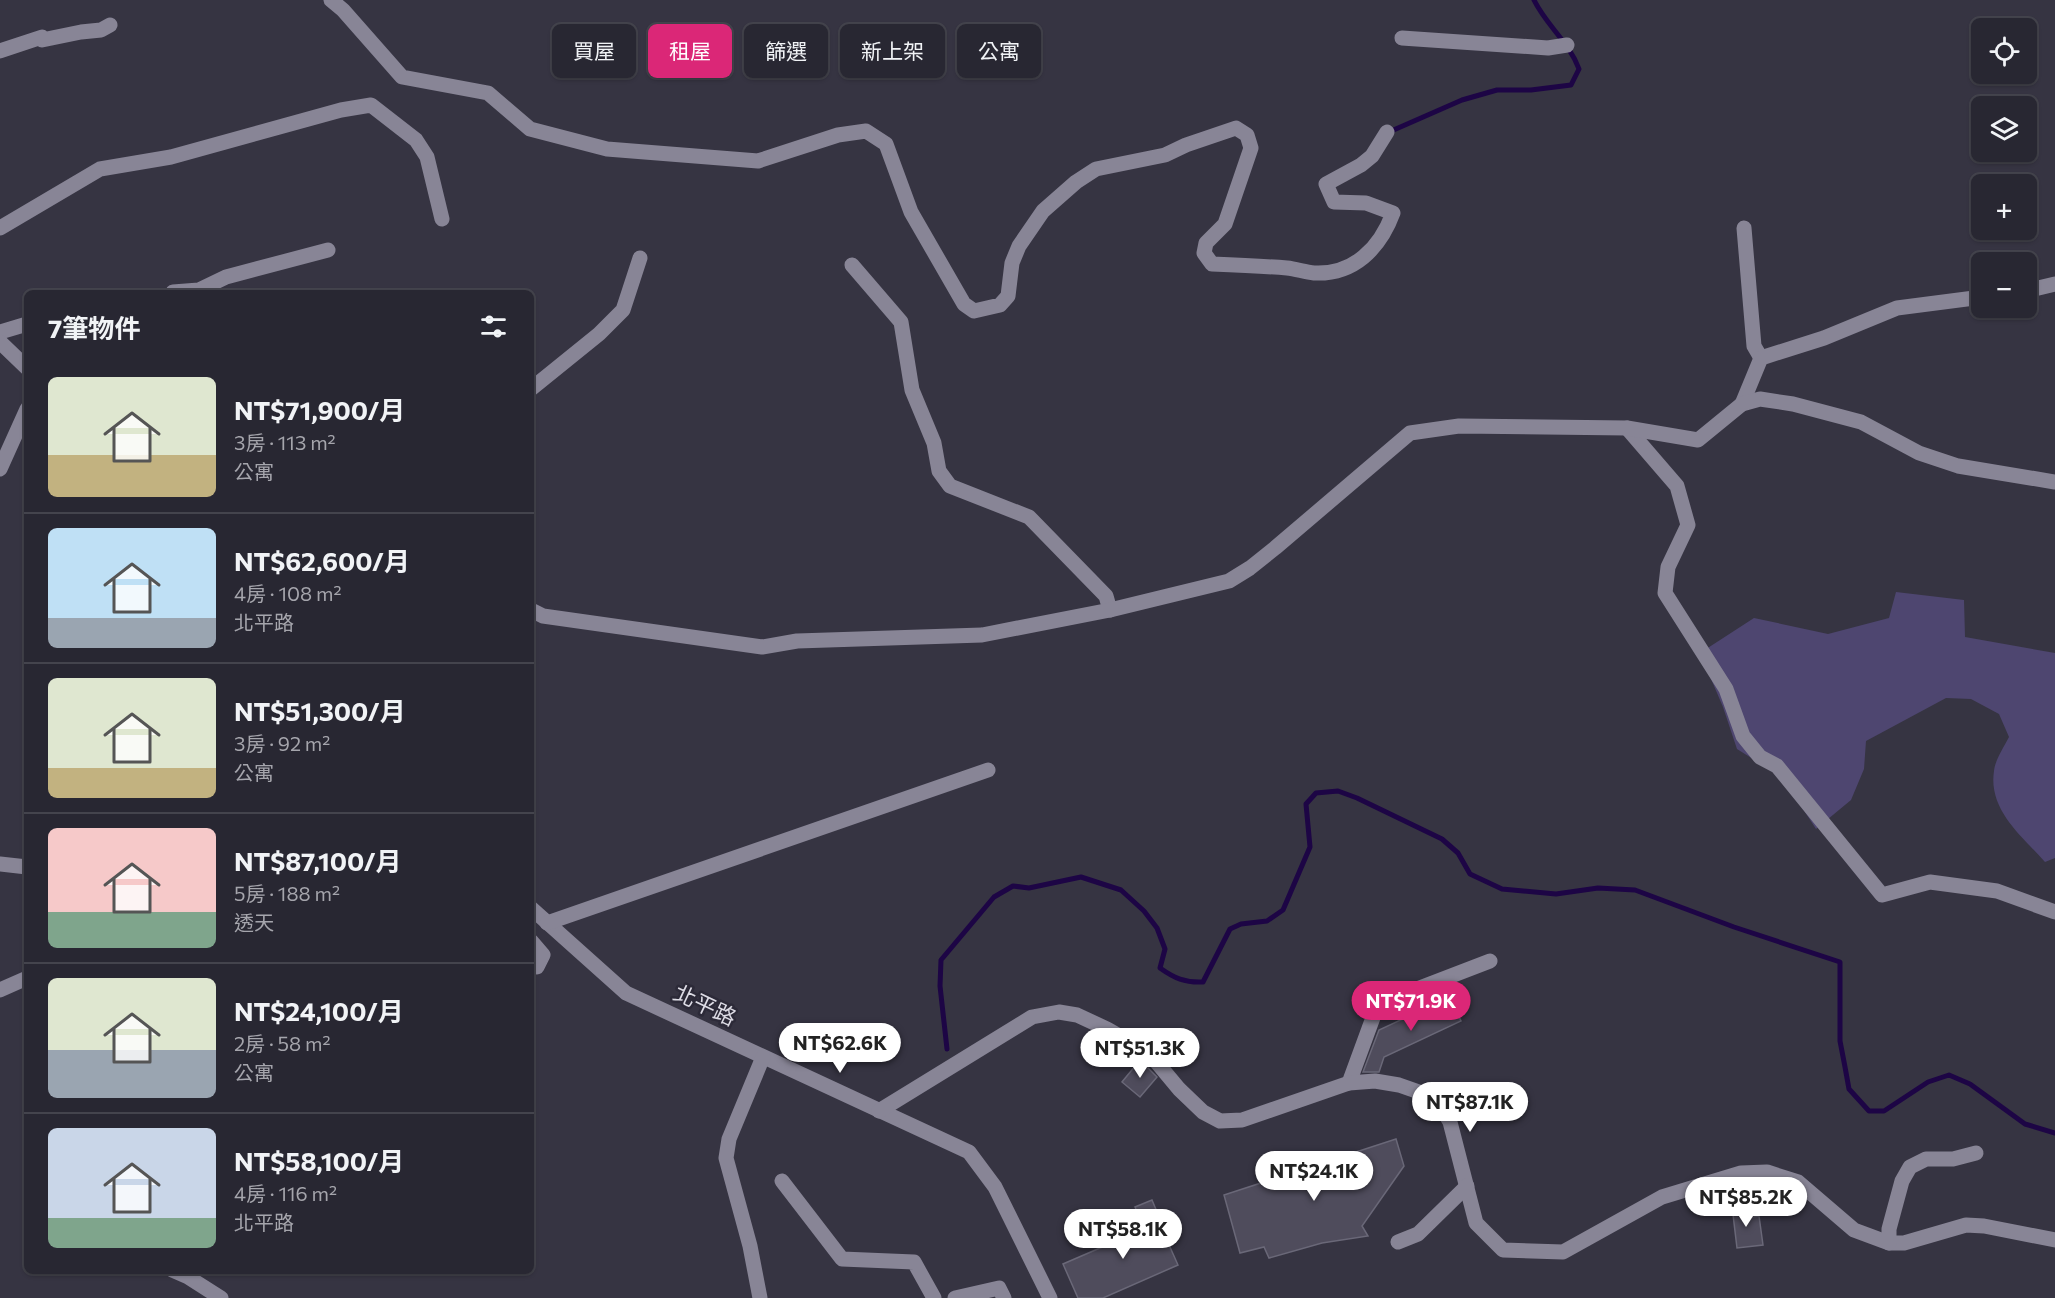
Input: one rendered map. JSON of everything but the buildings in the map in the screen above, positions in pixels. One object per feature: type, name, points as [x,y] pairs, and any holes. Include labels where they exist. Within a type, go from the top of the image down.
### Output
[{"type":"street","points":[[331,0],[343,9],[402,77],[488,93],[530,129],[607,149],[758,161],[838,135],[866,131],[886,144],[911,212],[964,304],[974,311],[1000,305],[1008,296],[1012,263],[1019,246],[1043,211],[1076,182],[1096,169],[1165,155],[1186,145],[1236,128],[1247,135],[1251,148],[1225,224],[1206,243],[1204,253],[1212,264],[1288,268],[1315,273],[1340,271],[1359,262],[1371,252],[1386,230],[1393,213],[1366,203],[1334,202],[1326,184],[1361,165],[1372,156],[1388,132]]},
{"type":"street","points":[[0,51],[42,37],[42,40],[101,30],[110,25]]},
{"type":"street","points":[[1402,38],[1548,48],[1567,45]]},
{"type":"street","points":[[0,228],[100,169],[171,157],[341,110],[371,105],[416,140],[427,157],[442,219]]},
{"type":"street","points":[[1744,228],[1754,346],[1761,358]]},
{"type":"street","points":[[199,290],[226,276],[328,250]]},
{"type":"street","points":[[534,387],[599,334],[623,310],[640,258]]},
{"type":"street","points":[[852,265],[901,322],[912,390],[934,443],[939,471],[950,486],[1029,517],[1106,596],[1110,610]]},
{"type":"street","points":[[2037,288],[2055,284]]},
{"type":"street","points":[[1742,404],[1761,358],[1824,338],[1897,308],[1971,298]]},
{"type":"street","points":[[0,332],[24,325]]},
{"type":"street","points":[[0,342],[24,365]]},
{"type":"street","points":[[534,612],[543,616],[762,647],[797,641],[982,635],[1110,610],[1229,581],[1267,555],[1410,433],[1459,426],[1627,428],[1698,440],[1742,404],[1760,399],[1794,404],[1861,422],[1919,453],[1958,466],[2055,482]]},
{"type":"street","points":[[0,468],[24,416]]},
{"type":"street","points":[[1627,428],[1677,486],[1688,525],[1668,567],[1665,593],[1726,690],[1743,736],[1760,757],[1777,766],[1882,895],[1930,882],[1997,891],[2055,912]]},
{"type":"street","points":[[547,923],[988,770]]},
{"type":"street","points":[[0,864],[24,867]]},
{"type":"street","name":"北平路","points":[[534,911],[626,993],[969,1152],[995,1187],[1050,1298]]},
{"type":"street","points":[[534,944],[543,955],[537,967],[534,964]]},
{"type":"street","points":[[1350,1083],[1378,1004],[1490,961]]},
{"type":"street","points":[[0,990],[24,979]]},
{"type":"street","points":[[879,1111],[1032,1017],[1059,1012],[1077,1015],[1149,1053],[1179,1089],[1203,1112],[1220,1121],[1242,1120],[1350,1083],[1375,1081],[1400,1085],[1438,1102],[1450,1122],[1476,1223],[1503,1250],[1563,1252],[1662,1197],[1741,1173],[1767,1172],[1798,1182],[1854,1230],[1889,1243],[1904,1242],[1966,1225],[1984,1226],[2055,1240]]},
{"type":"street","points":[[760,1298],[750,1246],[726,1158],[729,1138],[763,1057]]},
{"type":"street","points":[[1889,1243],[1889,1229],[1902,1181],[1910,1167],[1926,1159],[1953,1159],[1976,1153]]},
{"type":"street","points":[[782,1181],[842,1259],[914,1262],[934,1298]]},
{"type":"street","points":[[1398,1242],[1418,1234],[1467,1186]]},
{"type":"street","points":[[181,1274],[221,1298]]},
{"type":"street","points":[[955,1298],[999,1288],[1004,1298]]},
{"type":"shaded area","points":[[1896,592],[1964,600],[1965,637],[2055,653],[2055,858],[2045,862],[2017,832],[2001,810],[1996,798],[1994,771],[2009,737],[1999,714],[1971,699],[1946,698],[1866,741],[1864,769],[1851,800],[1816,829],[1796,798],[1772,771],[1737,749],[1723,707],[1700,653],[1754,618],[1828,634],[1889,618]]},
{"type":"waterway","points":[[1389,132],[1462,100],[1497,90],[1531,90],[1571,85],[1579,69],[1575,59],[1534,0]]},
{"type":"waterway","points":[[947,1049],[940,986],[941,960],[994,897],[1013,886],[1029,888],[1081,877],[1121,890],[1144,911],[1157,928],[1165,949],[1160,968],[1180,979],[1203,982],[1230,929],[1241,924],[1267,921],[1283,910],[1310,847],[1306,804],[1316,793],[1338,791],[1442,839],[1458,853],[1470,874],[1502,889],[1556,894],[1598,888],[1635,890],[1734,927],[1840,962],[1840,1041],[1849,1089],[1869,1111],[1884,1111],[1928,1082],[1949,1075],[1970,1084],[2025,1124],[2055,1133]]}]
